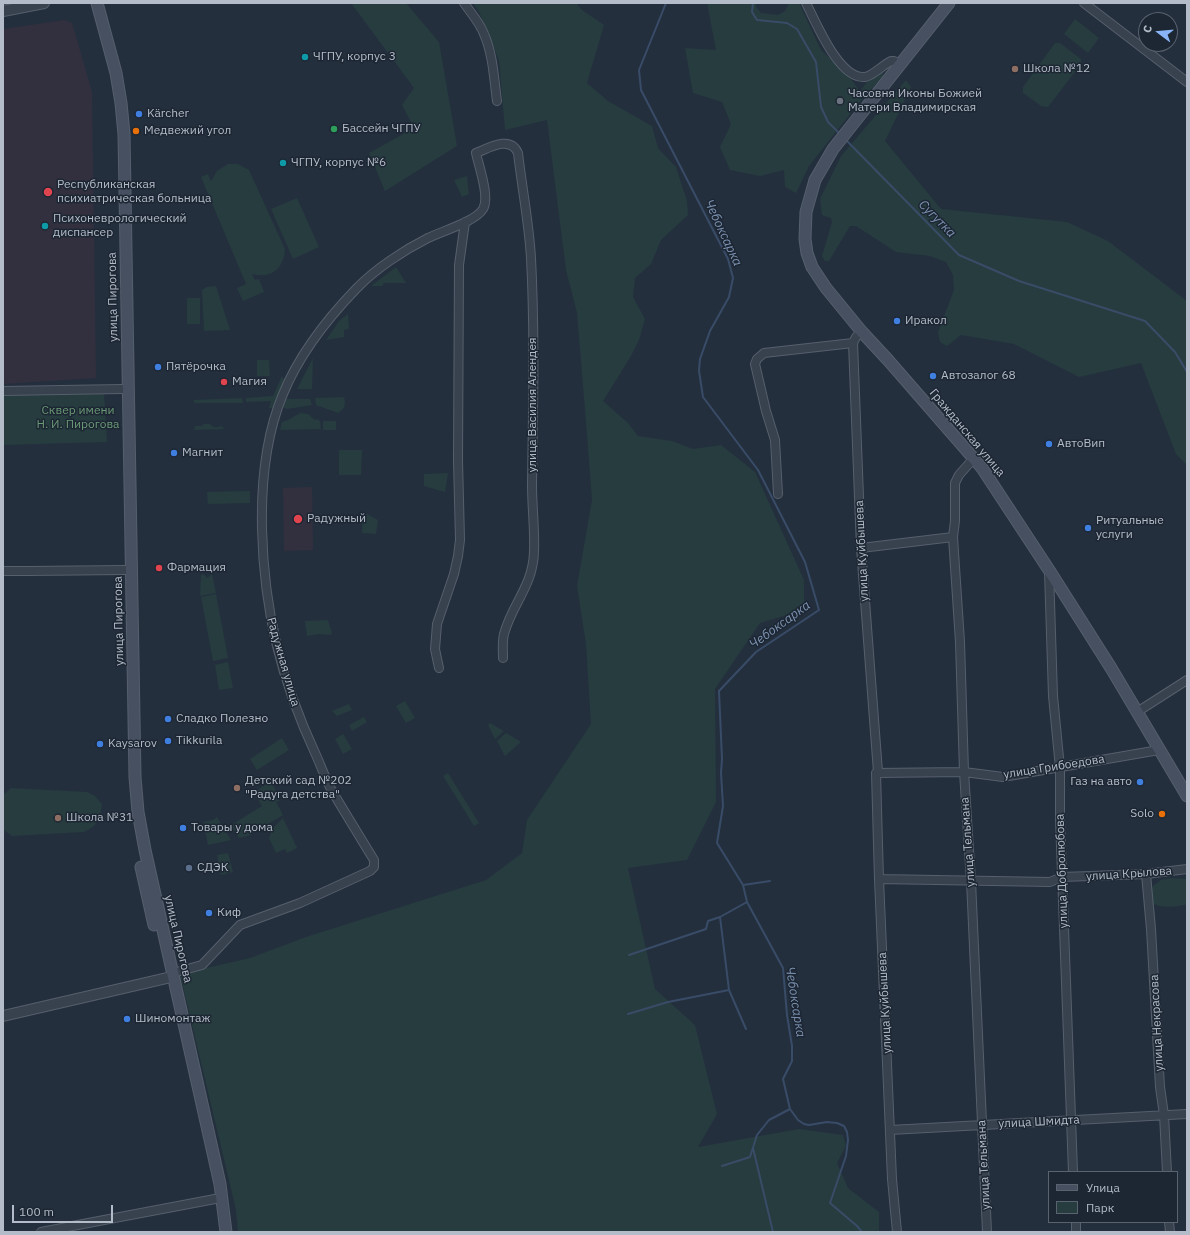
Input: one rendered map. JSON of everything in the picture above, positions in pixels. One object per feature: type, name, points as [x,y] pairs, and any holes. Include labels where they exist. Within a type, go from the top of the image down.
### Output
[{"type":"main road","name":"улица Пирогова","points":[[90,3],[111,83],[121,177],[132,777],[135,812],[147,897],[168,974],[226,1232]]},
{"type":"main road","name":"улица Пирогова","points":[[97,3],[116,73],[121,103],[124,134],[121,177]]},
{"type":"main road","name":"Гражданская улица","points":[[949,3],[833,149],[820,170],[810,196],[806,212],[804,225],[807,253],[812,267],[826,288],[862,332],[974,458],[1002,497],[1111,668],[1187,796]]},
{"type":"main road","name":"улица Пирогова","points":[[219,1232],[221,1214]]},
{"type":"street","points":[[3,10],[44,3]]},
{"type":"street","points":[[464,3],[485,35],[491,60],[497,101]]},
{"type":"street","points":[[806,3],[842,68],[851,73],[865,77],[869,76],[891,61],[901,65]]},
{"type":"street","points":[[1084,3],[1187,82]]},
{"type":"street","name":"улица Василия Алендея","points":[[465,222],[477,216],[485,204],[485,195],[476,153],[503,143],[507,143],[514,147],[518,153],[531,258],[534,364],[532,488],[534,552],[533,565],[529,578],[504,634],[502,646],[503,658]]},
{"type":"street","points":[[438,668],[435,642],[437,624],[454,574],[460,540],[458,460],[459,264],[465,222]]},
{"type":"street","name":"Радужная улица","points":[[168,974],[202,965],[240,925],[300,903],[370,871],[374,867],[374,860],[331,788],[300,719],[284,673],[274,637],[266,591],[262,532],[263,471],[270,433],[282,394],[302,358],[331,317],[358,287],[400,255],[429,238],[465,222]]},
{"type":"street","points":[[778,494],[775,440],[758,378],[755,364],[757,358],[764,353],[853,343],[856,337],[862,332]]},
{"type":"street","name":"улица Куйбышева","points":[[853,343],[861,548],[877,773],[879,879],[892,1179],[897,1232]]},
{"type":"street","points":[[3,391],[125,388]]},
{"type":"street","name":"улица Тельмана","points":[[974,458],[955,483],[955,521],[953,537],[960,642],[964,772],[971,880],[987,1232]]},
{"type":"street","points":[[861,548],[953,537]]},
{"type":"street","points":[[3,571],[29,572],[128,570]]},
{"type":"street","name":"улица Добролюбова","points":[[1049,570],[1052,696],[1060,768],[1062,877],[1073,1171]]},
{"type":"street","points":[[1137,712],[1187,680]]},
{"type":"street","name":"улица Грибоедова","points":[[877,773],[964,772],[1003,777],[1159,750]]},
{"type":"street","name":"улица Крылова","points":[[879,879],[1050,882],[1062,877],[1146,874],[1187,869]]},
{"type":"street","name":"улица Некрасова","points":[[1146,874],[1167,1171]]},
{"type":"street","points":[[3,1010],[14,1010],[70,998],[168,974]]},
{"type":"street","points":[[3,1016],[14,1010]]},
{"type":"street","name":"улица Шмидта","points":[[890,1130],[1187,1114]]},
{"type":"street","points":[[41,1232],[219,1198]]},
{"type":"shaded area","name":"Республиканская психиатрическая больница","points":[[65,20],[72,23],[92,92],[96,378],[3,384],[3,29]]},
{"type":"shaded area","name":"Радужный","points":[[312,487],[313,550],[284,551],[283,488]]},
{"type":"green space","points":[[351,3],[406,3],[439,42],[457,146],[385,191],[369,153],[414,128],[402,105],[414,88]]},
{"type":"green space","points":[[473,3],[576,3],[582,10],[604,25],[587,83],[608,101],[652,126],[658,148],[676,167],[687,201],[688,215],[661,240],[651,264],[635,278],[633,297],[645,319],[639,340],[631,356],[603,401],[628,423],[638,436],[672,441],[693,449],[721,445],[755,472],[804,580],[804,610],[760,623],[715,689],[716,802],[687,860],[628,868],[655,989],[695,1025],[717,1114],[698,1147],[799,1129],[843,1135],[846,1146],[837,1163],[848,1188],[879,1212],[879,1232],[238,1232],[236,1210],[180,974],[250,958],[306,937],[486,880],[522,853],[527,820],[591,724],[586,644],[577,586],[592,500],[577,313],[566,270],[547,120],[505,130],[499,60],[479,12]]},
{"type":"green space","points":[[707,3],[756,3],[756,7],[761,13],[778,15],[785,11],[789,3],[799,3],[821,50],[848,75],[859,90],[861,90],[866,83],[880,71],[883,72],[883,76],[858,104],[809,166],[796,193],[785,187],[784,170],[760,176],[730,170],[720,147],[731,124],[722,102],[693,93],[685,48],[716,50]]},
{"type":"green space","points":[[1075,19],[1099,38],[1088,53],[1064,34]]},
{"type":"green space","points":[[1055,43],[1060,43],[1081,59],[1081,64],[1048,107],[1041,106],[1023,93],[1023,87]]},
{"type":"green space","points":[[906,80],[911,87],[885,141],[941,209],[1067,222],[1108,241],[1187,301],[1187,465],[1176,454],[1141,363],[1079,377],[1014,344],[961,335],[947,346],[940,342],[938,332],[954,290],[953,275],[946,262],[930,256],[896,252],[856,226],[850,226],[829,261],[825,261],[822,256],[832,222],[831,218],[822,215],[820,199],[841,156]]},
{"type":"green space","points":[[228,164],[238,164],[249,170],[285,249],[282,262],[275,271],[271,274],[265,275],[252,274],[255,280],[259,279],[264,292],[243,301],[237,288],[246,284],[201,177],[208,174],[211,181],[217,171]]},
{"type":"green space","points":[[467,176],[469,194],[462,197],[454,180]]},
{"type":"green space","points":[[297,198],[319,247],[293,259],[271,209]]},
{"type":"green space","points":[[396,267],[406,283],[384,283],[382,286],[371,286]]},
{"type":"green space","points":[[216,286],[230,330],[204,331],[202,290],[207,287]]},
{"type":"green space","points":[[187,298],[200,298],[200,324],[187,324]]},
{"type":"green space","points":[[348,314],[349,329],[344,330],[344,337],[326,340],[339,321]]},
{"type":"green space","points":[[313,358],[312,389],[297,389]]},
{"type":"green space","points":[[257,360],[269,360],[270,376],[257,376]]},
{"type":"green space","points":[[282,376],[284,380],[273,408],[269,408],[271,401],[246,402],[246,398],[273,396]]},
{"type":"green space","name":"Сквер имени Н. И. Пирогова","points":[[104,393],[107,442],[3,445],[3,395]]},
{"type":"green space","points":[[344,397],[344,406],[338,413],[316,405],[315,398]]},
{"type":"green space","points":[[242,398],[243,403],[195,403],[193,400]]},
{"type":"green space","points":[[286,399],[310,399],[312,405],[287,409],[283,407]]},
{"type":"green space","points":[[300,413],[308,414],[315,420],[317,419],[320,421],[321,429],[280,430],[282,422]]},
{"type":"green space","points":[[323,421],[336,421],[336,430],[323,430]]},
{"type":"green space","points":[[204,424],[210,424],[215,427],[221,426],[225,429],[194,430],[195,426],[202,426]]},
{"type":"green space","points":[[339,450],[362,450],[361,475],[339,475]]},
{"type":"green space","points":[[448,473],[445,492],[424,486],[424,474]]},
{"type":"green space","points":[[250,491],[250,503],[208,504],[207,492]]},
{"type":"green space","points":[[363,512],[378,520],[376,534],[362,533]]},
{"type":"green space","points":[[203,574],[207,578],[212,574],[216,593],[200,596],[201,575]]},
{"type":"green space","points":[[216,594],[228,658],[213,661],[201,597]]},
{"type":"green space","points":[[328,620],[332,633],[330,635],[319,634],[307,636],[305,621]]},
{"type":"green space","points":[[228,662],[233,688],[219,690],[215,665]]},
{"type":"green space","points":[[405,701],[415,718],[406,723],[396,706]]},
{"type":"green space","points":[[349,704],[352,710],[337,716],[332,711]]},
{"type":"green space","points":[[364,717],[367,722],[352,731],[349,725]]},
{"type":"green space","points":[[490,723],[504,731],[495,739],[488,725]]},
{"type":"green space","points":[[506,733],[521,742],[505,756],[497,741]]},
{"type":"green space","points":[[343,734],[352,749],[343,754],[335,739]]},
{"type":"green space","points":[[282,738],[289,750],[257,770],[250,759]]},
{"type":"green space","points":[[448,773],[479,823],[474,826],[443,776]]},
{"type":"green space","points":[[272,783],[280,800],[277,802],[275,800],[283,815],[248,836],[239,838],[232,827],[233,824],[262,806],[256,796],[256,791],[266,784]]},
{"type":"green space","points":[[11,788],[87,792],[95,796],[102,804],[98,821],[84,832],[12,836],[3,828],[3,795]]},
{"type":"green space","points":[[217,817],[231,840],[208,845],[203,822],[213,820]]},
{"type":"green space","points":[[283,818],[297,848],[287,853],[285,849],[276,853],[269,838],[272,829]]},
{"type":"green space","points":[[228,853],[233,872],[221,875],[217,855]]},
{"type":"green space","points":[[1171,878],[1187,879],[1187,904],[1169,907],[1159,906],[1152,902],[1151,892],[1153,886],[1161,880]]},
{"type":"waterway","name":"Чебоксарка","points":[[666,3],[639,70],[641,90],[728,259],[733,278],[729,297],[710,331],[700,359],[699,371],[703,397],[758,470],[805,562],[819,610],[756,652],[719,691],[723,806],[717,843],[743,885],[747,902],[783,968],[787,1015],[792,1046],[792,1061],[783,1079],[790,1109],[798,1120],[804,1124],[809,1125],[827,1122],[837,1123],[844,1126],[847,1132],[848,1140],[846,1156],[830,1203],[862,1232]]},
{"type":"waterway","name":"Сугутка","points":[[753,3],[752,12],[757,20],[787,23],[797,29],[816,62],[821,107],[828,122],[840,134]]},
{"type":"waterway","name":"Сугутка","points":[[846,140],[959,255],[1019,281],[1145,321],[1175,352],[1187,372]]},
{"type":"waterway","points":[[743,885],[770,881]]},
{"type":"waterway","points":[[746,1029],[729,990],[720,917],[747,902]]},
{"type":"waterway","points":[[629,955],[706,929],[708,921],[720,917]]},
{"type":"waterway","points":[[628,1014],[668,1002],[729,990]]},
{"type":"waterway","points":[[722,1166],[750,1157],[757,1135],[769,1120],[790,1109]]},
{"type":"waterway","points":[[753,1148],[773,1232]]},
{"type":"place","name":"ЧГПУ, корпус 3","points":[[305,57]]},
{"type":"place","name":"Школа №12","points":[[1015,69]]},
{"type":"place","name":"Часовня Иконы Божией Матери Владимирская","points":[[840,101]]},
{"type":"place","name":"Kärcher","points":[[139,114]]},
{"type":"place","name":"Бассейн ЧГПУ","points":[[334,129]]},
{"type":"place","name":"Медвежий угол","points":[[136,131]]},
{"type":"place","name":"ЧГПУ, корпус №6","points":[[283,163]]},
{"type":"place","name":"Республиканская психиатрическая больница","points":[[48,192]]},
{"type":"place","name":"Психоневрологический диспансер","points":[[45,226]]},
{"type":"place","name":"Иракол","points":[[897,321]]},
{"type":"place","name":"Пятёрочка","points":[[158,367]]},
{"type":"place","name":"Автозалог 68","points":[[933,376]]},
{"type":"place","name":"Магия","points":[[224,382]]},
{"type":"place","name":"АвтоВип","points":[[1049,444]]},
{"type":"place","name":"Магнит","points":[[174,453]]},
{"type":"place","name":"Радужный","points":[[298,519]]},
{"type":"place","name":"Ритуальные услуги","points":[[1088,528]]},
{"type":"place","name":"Фармация","points":[[159,568]]},
{"type":"place","name":"Сладко Полезно","points":[[168,719]]},
{"type":"place","name":"Tikkurila","points":[[168,741]]},
{"type":"place","name":"Kaysarov","points":[[100,744]]},
{"type":"place","name":"Газ на авто","points":[[1140,782]]},
{"type":"place","name":"Детский сад №202 \"Радуга детства\"","points":[[237,788]]},
{"type":"place","name":"Solo","points":[[1162,814]]},
{"type":"place","name":"Школа №31","points":[[58,818]]},
{"type":"place","name":"Товары у дома","points":[[183,828]]},
{"type":"place","name":"СДЭК","points":[[189,868]]},
{"type":"place","name":"Киф","points":[[209,913]]},
{"type":"place","name":"Шиномонтаж","points":[[127,1019]]}]
